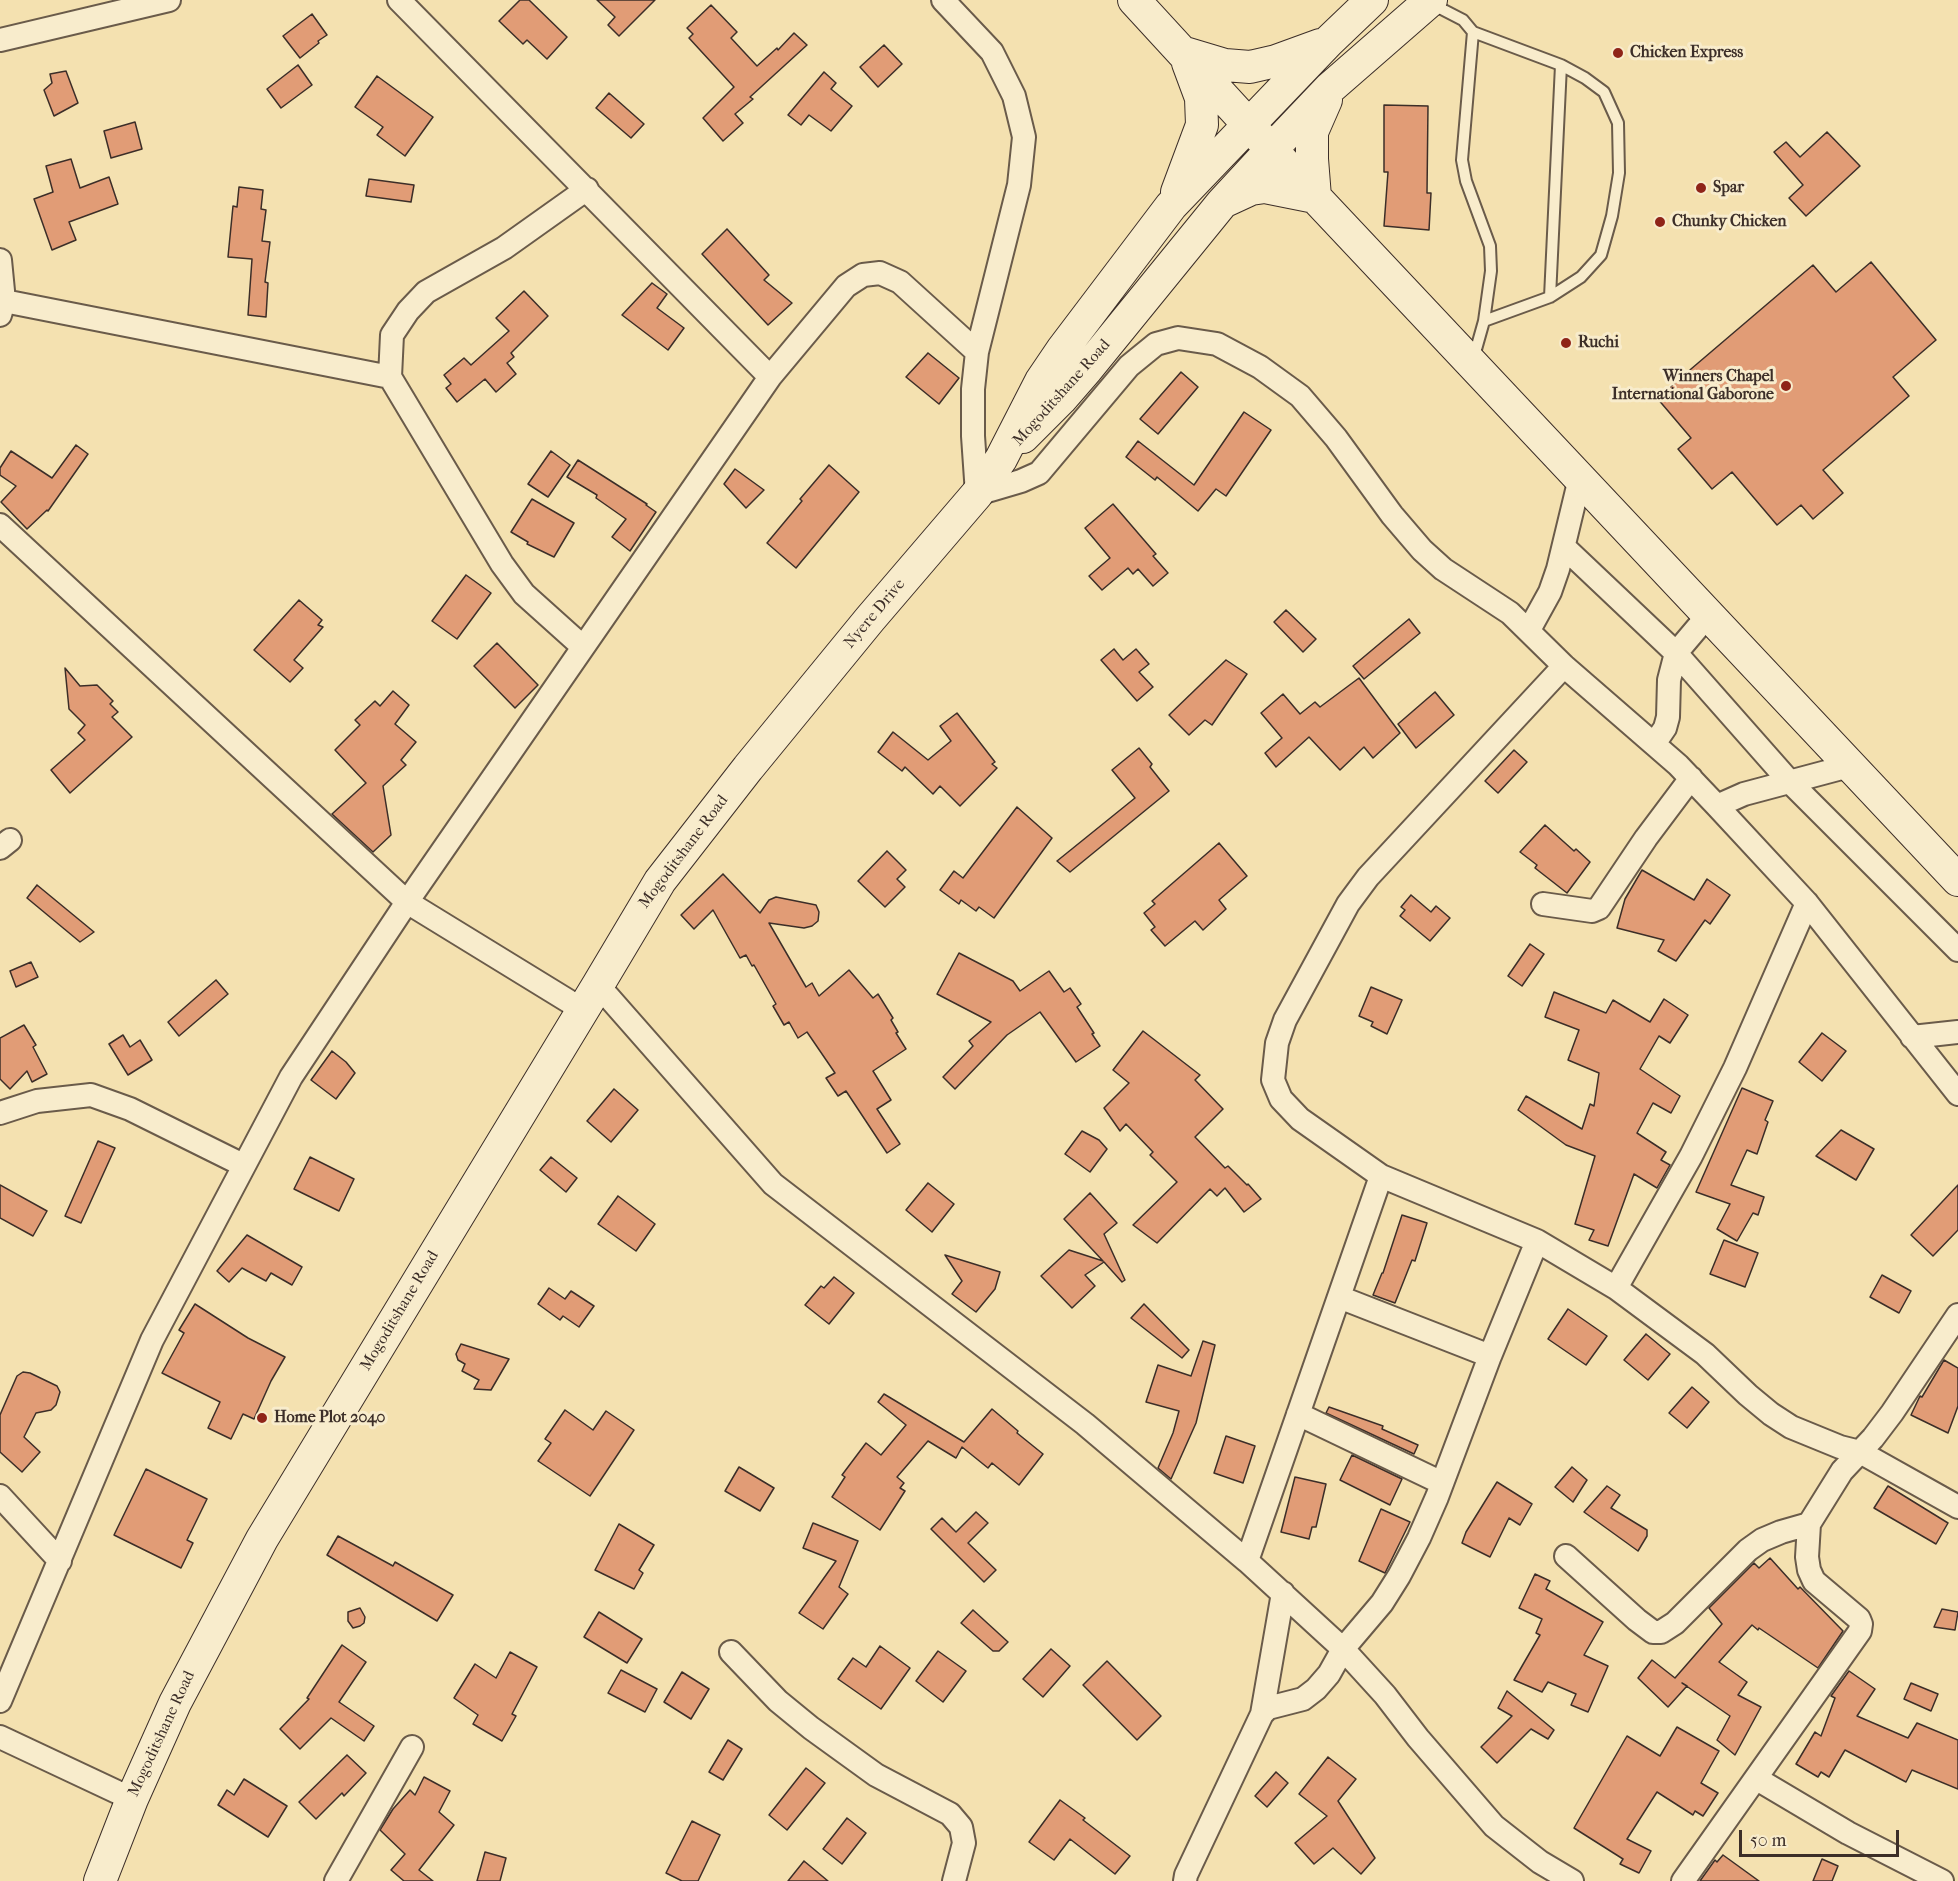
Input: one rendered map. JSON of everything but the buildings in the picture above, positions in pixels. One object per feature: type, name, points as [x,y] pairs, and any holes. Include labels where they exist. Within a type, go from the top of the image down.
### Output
[{"type":"main road","points":[[1134,0],[1315,197],[1958,880]]},
{"type":"main road","name":"Mogoditshane Road","points":[[1001,459],[1041,381],[1172,206],[1248,124],[1372,0]]},
{"type":"main road","name":"Mogoditshane Road","points":[[1001,459],[1061,399],[1222,203],[1272,149],[1330,88],[1430,1]]},
{"type":"main road","points":[[1185,54],[1225,65],[1250,67],[1276,62],[1328,42]]},
{"type":"main road","points":[[1172,206],[1202,125],[1201,98],[1185,54]]},
{"type":"main road","points":[[1315,197],[1312,132],[1330,88]]},
{"type":"main road","points":[[1222,203],[1251,189],[1265,187],[1315,197]]},
{"type":"main road","name":"Nyere Drive","points":[[748,768],[870,619],[977,494],[1001,459]]},
{"type":"main road","name":"Mogoditshane Road","points":[[100,1881],[132,1799],[174,1703],[262,1539],[660,881],[748,768]]},
{"type":"street","points":[[0,40],[169,0]]},
{"type":"street","points":[[399,0],[770,377]]},
{"type":"street","points":[[943,0],[992,52],[1014,96],[1024,137],[1018,185],[977,352],[973,389],[977,494],[1021,481],[1039,473],[1129,366],[1156,344],[1178,338],[1217,344],[1260,367],[1300,396],[1336,438],[1392,515],[1422,550],[1443,569],[1510,613],[1564,666],[1654,744],[1717,806],[1808,903],[1958,1094]]},
{"type":"street","points":[[583,647],[524,594],[502,564],[390,377],[392,335],[408,311],[426,292],[504,248],[587,189]]},
{"type":"street","points":[[0,260],[2,308],[390,377]]},
{"type":"street","points":[[0,1701],[152,1340],[291,1077],[406,902],[770,377],[846,286],[863,275],[880,273],[900,282],[977,352]]},
{"type":"street","points":[[1529,630],[1550,592],[1564,547],[1580,478]]},
{"type":"street","points":[[0,525],[406,902],[591,998],[773,1184],[1085,1424],[1247,1561],[1343,1649],[1385,1695],[1418,1738],[1494,1826],[1540,1862],[1572,1881]]},
{"type":"street","points":[[1564,547],[1676,653],[1789,781],[1958,950]]},
{"type":"street","points":[[1654,744],[1665,728],[1668,717],[1669,680],[1676,653],[1709,614]]},
{"type":"street","points":[[1564,666],[1368,877],[1348,904],[1285,1020],[1277,1043],[1273,1080],[1281,1099],[1300,1119],[1381,1176],[1537,1241],[1616,1288],[1705,1354],[1771,1414],[1791,1427],[1820,1440],[1860,1452],[1958,1507]]},
{"type":"street","points":[[1717,806],[1744,794],[1849,766]]},
{"type":"street","points":[[1543,904],[1592,911],[1599,908],[1690,778]]},
{"type":"street","points":[[1616,1288],[1691,1156],[1735,1068],[1808,903]]},
{"type":"street","points":[[1912,1037],[1958,1032]]},
{"type":"street","points":[[0,1113],[37,1101],[91,1095],[130,1109],[243,1165]]},
{"type":"street","points":[[1247,1561],[1381,1176]]},
{"type":"street","points":[[1262,1714],[1268,1708],[1303,1699],[1316,1689],[1329,1674],[1343,1649],[1382,1604],[1399,1576],[1419,1538],[1442,1483],[1537,1241]]},
{"type":"street","points":[[1339,1297],[1490,1356]]},
{"type":"street","points":[[1683,1881],[1860,1631],[1859,1619],[1814,1581],[1807,1557],[1809,1524],[1842,1472],[1892,1413],[1958,1316]]},
{"type":"street","points":[[1298,1414],[1442,1483]]},
{"type":"street","points":[[0,1496],[60,1561]]},
{"type":"street","points":[[1566,1556],[1637,1620],[1653,1632],[1661,1632],[1675,1623],[1748,1550],[1762,1540],[1780,1532],[1809,1524]]},
{"type":"street","points":[[1185,1881],[1262,1714],[1283,1593]]},
{"type":"street","points":[[730,1653],[778,1701],[811,1728],[876,1774],[950,1814],[962,1827],[964,1842],[954,1881]]},
{"type":"street","points":[[0,1737],[132,1799]]},
{"type":"street","points":[[338,1880],[412,1747]]},
{"type":"street","points":[[1756,1779],[1848,1833],[1942,1881]]},
{"type":"lane","points":[[1430,1],[1464,20],[1473,32],[1561,65],[1585,78],[1604,92],[1618,123],[1619,173],[1612,216],[1601,255],[1581,278],[1550,297],[1484,321]]},
{"type":"lane","points":[[1472,363],[1484,321],[1491,272],[1490,246],[1466,181],[1462,160],[1473,32]]},
{"type":"lane","points":[[1550,297],[1561,65]]},
{"type":"place","name":"Chicken Express","points":[[1618,53]]},
{"type":"place","name":"Spar","points":[[1701,188]]},
{"type":"place","name":"Chunky Chicken","points":[[1660,222]]},
{"type":"place","name":"Ruchi","points":[[1566,343]]},
{"type":"place","name":"Winners Chapel International Gaborone","points":[[1786,386]]},
{"type":"place","name":"Home Plot 2040","points":[[262,1418]]}]
